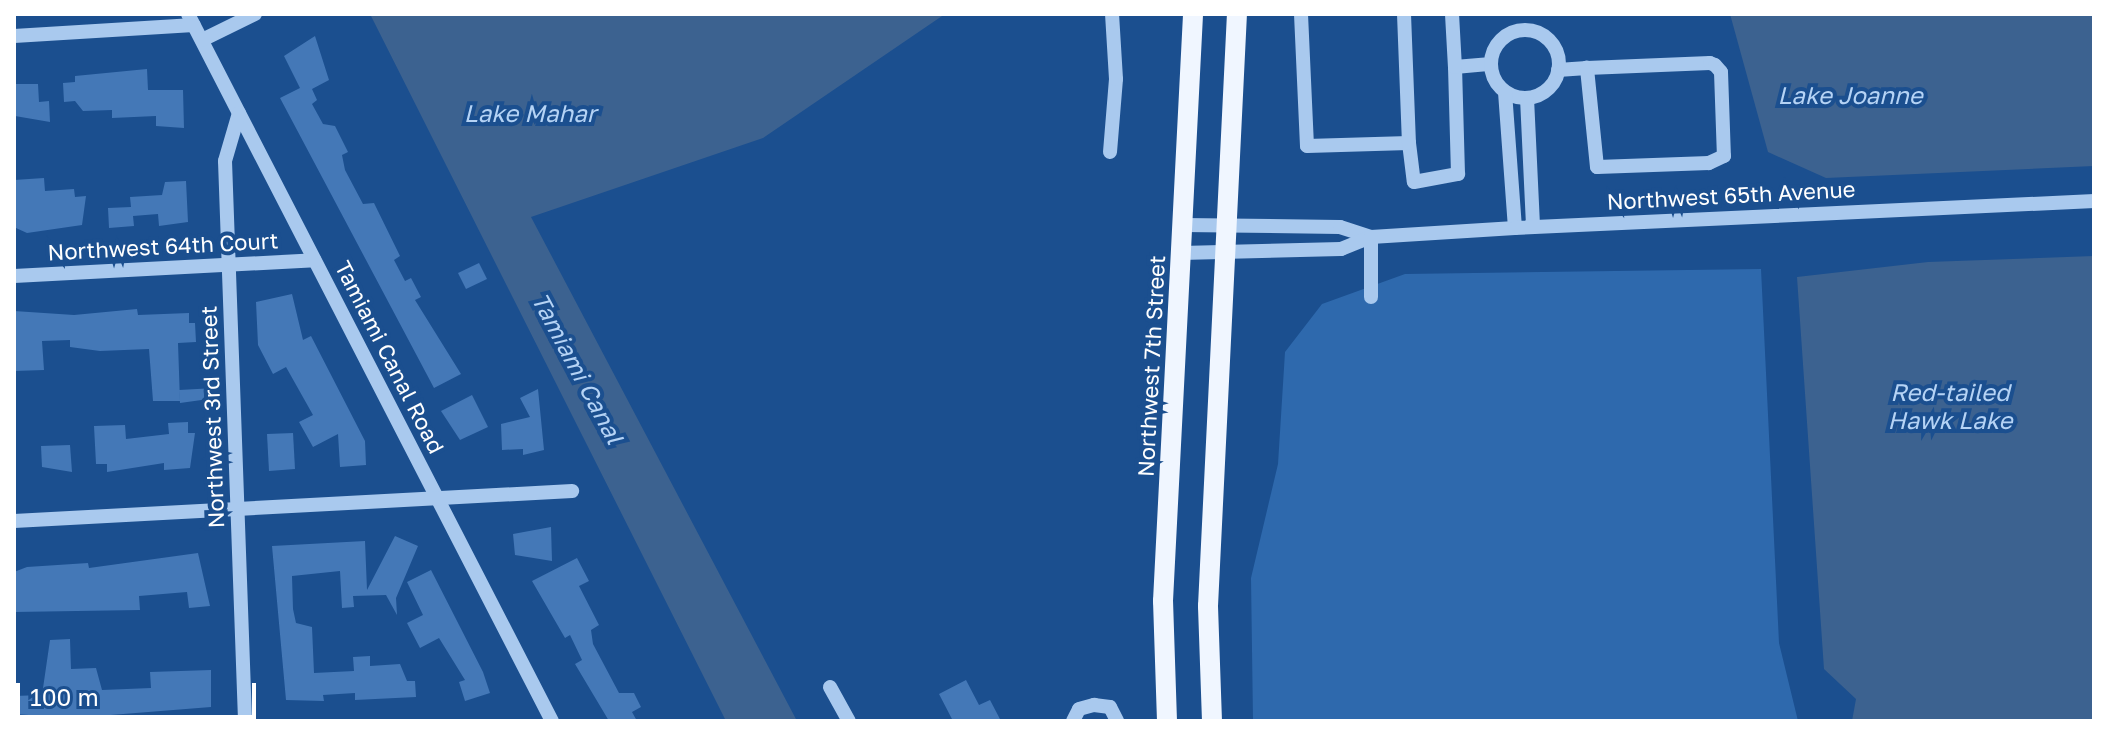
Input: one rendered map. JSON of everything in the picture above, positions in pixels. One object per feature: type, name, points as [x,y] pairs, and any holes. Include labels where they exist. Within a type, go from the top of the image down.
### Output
[{"type":"main road","name":"Northwest 7th Street","points":[[1167,721],[1163,601],[1193,14]]},
{"type":"main road","points":[[1212,721],[1208,606],[1224,227],[1237,14]]},
{"type":"street","points":[[202,40],[255,14]]},
{"type":"street","points":[[1110,152],[1116,79],[1112,14]]},
{"type":"street","points":[[1301,14],[1307,146],[1409,143]]},
{"type":"street","points":[[1404,14],[1411,180],[1458,174],[1452,14]]},
{"type":"street","points":[[14,36],[191,20]]},
{"type":"street","name":"Tamiami Canal Road","points":[[191,20],[552,721]]},
{"type":"street","points":[[1491,64],[1504,38],[1532,31],[1555,50],[1558,70],[1544,92],[1527,98],[1505,92]]},
{"type":"street","points":[[1455,67],[1491,64]]},
{"type":"street","points":[[1491,64],[1505,92],[1515,228]]},
{"type":"street","points":[[1558,70],[1587,68],[1719,67],[1724,156],[1709,163],[1597,167],[1587,68]]},
{"type":"street","points":[[1527,98],[1533,227]]},
{"type":"street","name":"Northwest 3rd Street","points":[[239,113],[225,161],[245,721]]},
{"type":"street","name":"Northwest 65th Avenue","points":[[1181,253],[1341,249],[1371,237],[1515,228],[2094,201]]},
{"type":"street","name":"Northwest 65th Avenue","points":[[1183,225],[1340,227],[1371,237]]},
{"type":"street","points":[[1371,237],[1371,297]]},
{"type":"street","name":"Northwest 64th Court","points":[[14,276],[315,260]]},
{"type":"street","points":[[14,521],[572,491]]},
{"type":"street","points":[[830,687],[849,721]]},
{"type":"street","points":[[1073,721],[1079,709],[1094,705],[1110,707],[1117,721]]},
{"type":"shaded area","points":[[1761,269],[1779,643],[1798,721],[1253,721],[1251,578],[1278,464],[1285,352],[1322,304],[1405,274]]},
{"type":"water","name":"Lake Mahar","points":[[370,14],[945,14],[763,138],[531,217],[797,721],[726,721]]},
{"type":"water","name":"Lake Joanne","points":[[1730,14],[2094,14],[2094,166],[1826,178],[1768,152]]},
{"type":"water","name":"Red-tailed Hawk Lake","points":[[2094,256],[2094,721],[1852,721],[1856,699],[1824,669],[1797,277],[1928,262]]},
{"type":"building","points":[[315,36],[329,80],[312,89],[317,100],[312,104],[323,124],[335,126],[348,152],[342,155],[345,170],[363,204],[374,203],[400,256],[394,260],[405,281],[411,278],[421,297],[415,300],[461,374],[434,388],[280,98],[300,88],[284,56]]},
{"type":"building","points":[[147,69],[148,90],[183,90],[184,128],[156,126],[156,116],[112,118],[112,110],[83,111],[75,101],[64,102],[63,83],[75,82],[75,76]]},
{"type":"building","points":[[14,84],[38,84],[39,102],[49,101],[50,122],[15,116]]},
{"type":"building","points":[[44,178],[45,191],[74,189],[75,197],[86,196],[82,225],[27,233],[16,228],[14,180]]},
{"type":"building","points":[[186,181],[188,222],[159,226],[158,214],[133,216],[134,226],[109,228],[108,208],[131,207],[130,197],[162,195],[165,182]]},
{"type":"building","points":[[479,263],[487,279],[466,289],[458,273]]},
{"type":"building","points":[[292,294],[303,340],[311,336],[365,441],[366,465],[340,467],[338,434],[313,447],[299,422],[313,415],[286,367],[273,374],[258,345],[256,302]]},
{"type":"building","points":[[137,309],[138,315],[189,313],[189,323],[195,323],[196,342],[178,343],[180,401],[153,401],[149,349],[100,351],[70,347],[70,340],[42,341],[44,370],[14,371],[14,311],[74,315]]},
{"type":"building","points":[[215,388],[216,398],[180,403],[179,390]]},
{"type":"building","points":[[538,389],[544,450],[523,455],[523,449],[502,450],[501,424],[530,417],[520,398]]},
{"type":"building","points":[[472,395],[488,427],[460,440],[441,411]]},
{"type":"building","points":[[188,422],[188,433],[195,433],[190,468],[164,470],[164,463],[107,472],[107,464],[96,464],[94,426],[125,425],[126,439],[169,434],[168,423]]},
{"type":"building","points":[[293,433],[295,469],[269,471],[267,434]]},
{"type":"building","points":[[70,445],[72,472],[42,467],[41,446]]},
{"type":"building","points":[[551,527],[552,561],[515,555],[513,534]]},
{"type":"building","points":[[395,536],[418,546],[396,598],[397,615],[386,595],[353,596],[354,607],[342,608],[340,571],[292,576],[293,609],[296,623],[312,627],[314,673],[354,671],[353,657],[370,656],[370,666],[400,664],[407,681],[415,681],[416,697],[355,700],[355,693],[323,695],[324,701],[286,700],[272,546],[365,541],[367,590]]},
{"type":"building","points":[[198,553],[210,606],[189,608],[187,592],[139,596],[140,610],[14,612],[14,572],[27,567],[88,563],[89,568]]},
{"type":"building","points":[[577,558],[589,581],[579,586],[599,625],[591,630],[593,644],[619,693],[634,693],[641,707],[632,712],[637,721],[609,721],[575,664],[582,660],[570,635],[565,638],[532,581]]},
{"type":"building","points":[[431,570],[483,672],[490,693],[465,701],[459,682],[465,680],[439,638],[420,648],[407,623],[423,615],[407,582]]},
{"type":"building","points":[[70,639],[71,669],[96,668],[102,690],[151,688],[150,672],[211,670],[211,707],[73,718],[14,714],[14,696],[42,695],[50,640]]},
{"type":"building","points":[[966,680],[979,705],[990,700],[1001,721],[953,721],[939,694]]},
{"type":"water label","name":"Tamiami Canal","points":[[578,368]]}]
